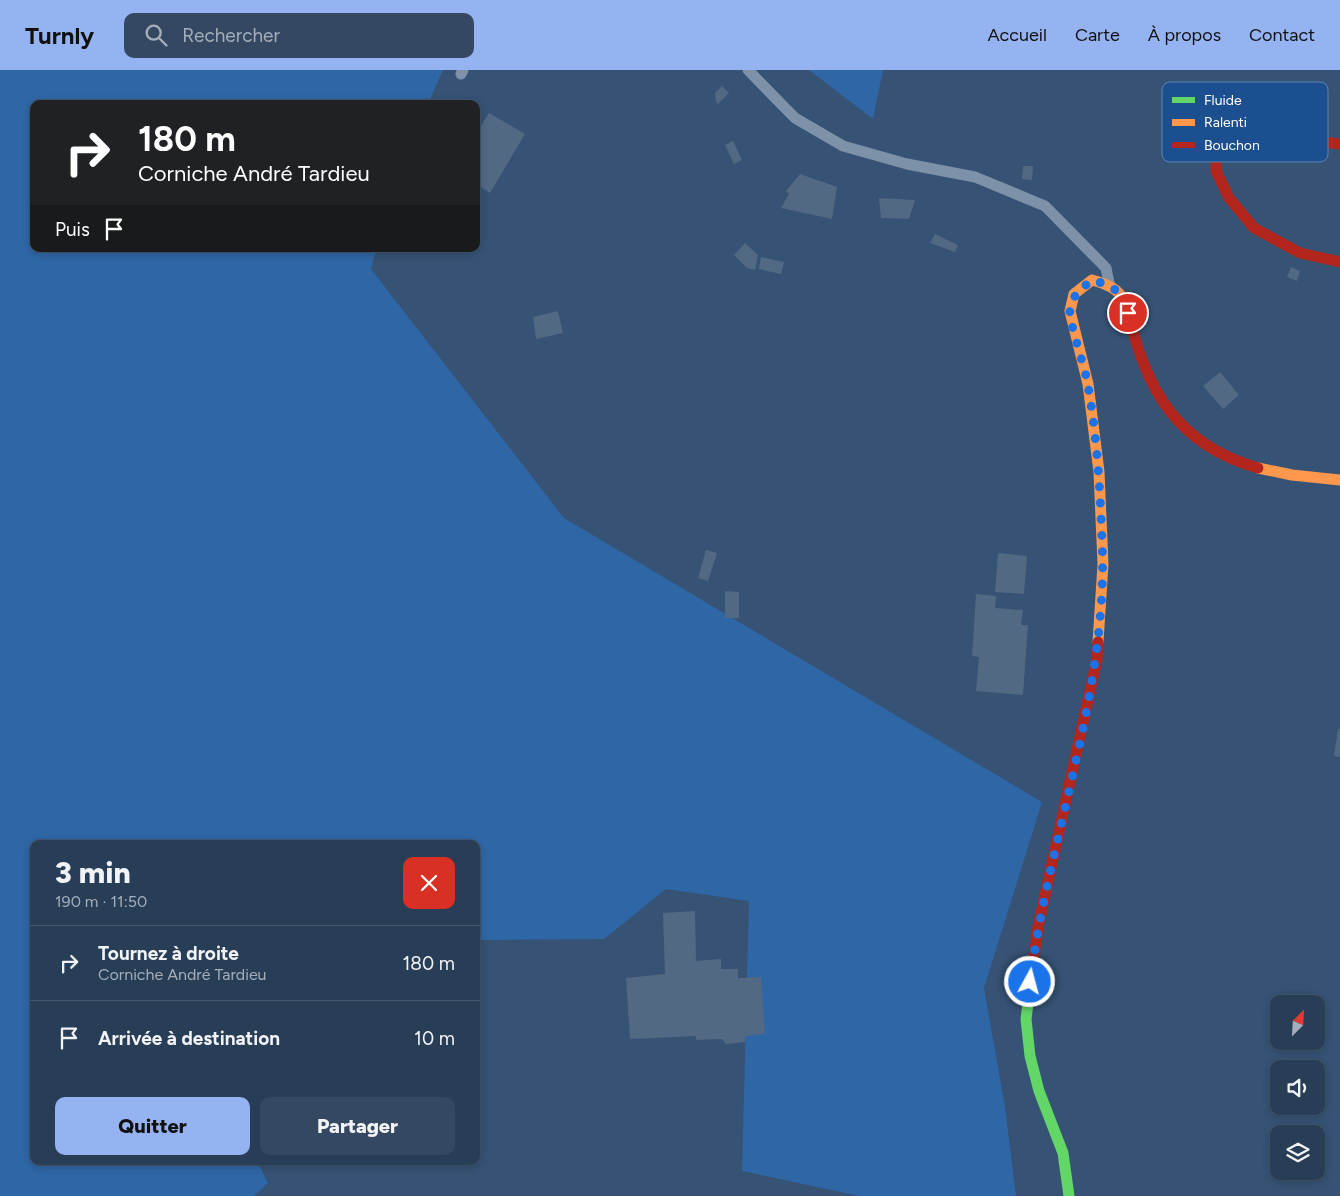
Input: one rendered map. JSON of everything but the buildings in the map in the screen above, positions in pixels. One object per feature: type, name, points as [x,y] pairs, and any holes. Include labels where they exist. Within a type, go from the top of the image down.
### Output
[{"type":"street","points":[[1216,162],[1216,171],[1229,198],[1254,228],[1300,254],[1340,262]]},
{"type":"street","points":[[1069,1196],[1063,1154],[1039,1091],[1030,1056],[1026,1019],[1038,927],[1097,659],[1103,564],[1099,472],[1088,384],[1070,311],[1074,294],[1092,280],[1110,285],[1124,298],[1148,375],[1168,412],[1202,445],[1259,470],[1306,478],[1340,480]]},
{"type":"lane","points":[[748,70],[795,118],[843,146],[907,164],[975,177],[1045,206],[1106,268],[1110,285]]},
{"type":"shaded area","points":[[0,70],[443,70],[430,100],[30,100],[30,252],[375,252],[371,269],[564,518],[1042,802],[984,988],[1005,1107],[1016,1196],[859,1196],[742,1171],[749,901],[666,889],[604,939],[480,940],[480,840],[30,840],[30,1165],[259,1165],[268,1183],[254,1196],[0,1196]]},
{"type":"shaded area","points":[[809,70],[883,70],[873,119]]},
{"type":"traffic: fast","points":[[1031,981],[1026,1019],[1030,1056],[1039,1091],[1063,1153],[1069,1196]]},
{"type":"traffic: slow","points":[[1098,642],[1103,564],[1099,472],[1088,384],[1070,311],[1074,294],[1092,280],[1105,284],[1115,290],[1123,298],[1128,311]]},
{"type":"traffic: slow","points":[[1258,468],[1292,475],[1340,480]]},
{"type":"traffic: jam","points":[[1328,142],[1340,144]]},
{"type":"traffic: jam","points":[[1216,162],[1216,171],[1229,198],[1254,228],[1300,253],[1340,262]]},
{"type":"traffic: jam","points":[[1128,311],[1144,365],[1155,389],[1169,410],[1186,429],[1206,445],[1230,458],[1258,468]]},
{"type":"traffic: jam","points":[[1031,981],[1038,927],[1097,659],[1098,642]]},
{"type":"route","points":[[1030,982],[1038,927],[1097,659],[1103,564],[1099,472],[1088,384],[1070,311],[1074,294],[1092,280],[1110,285],[1124,298],[1128,313]]}]
